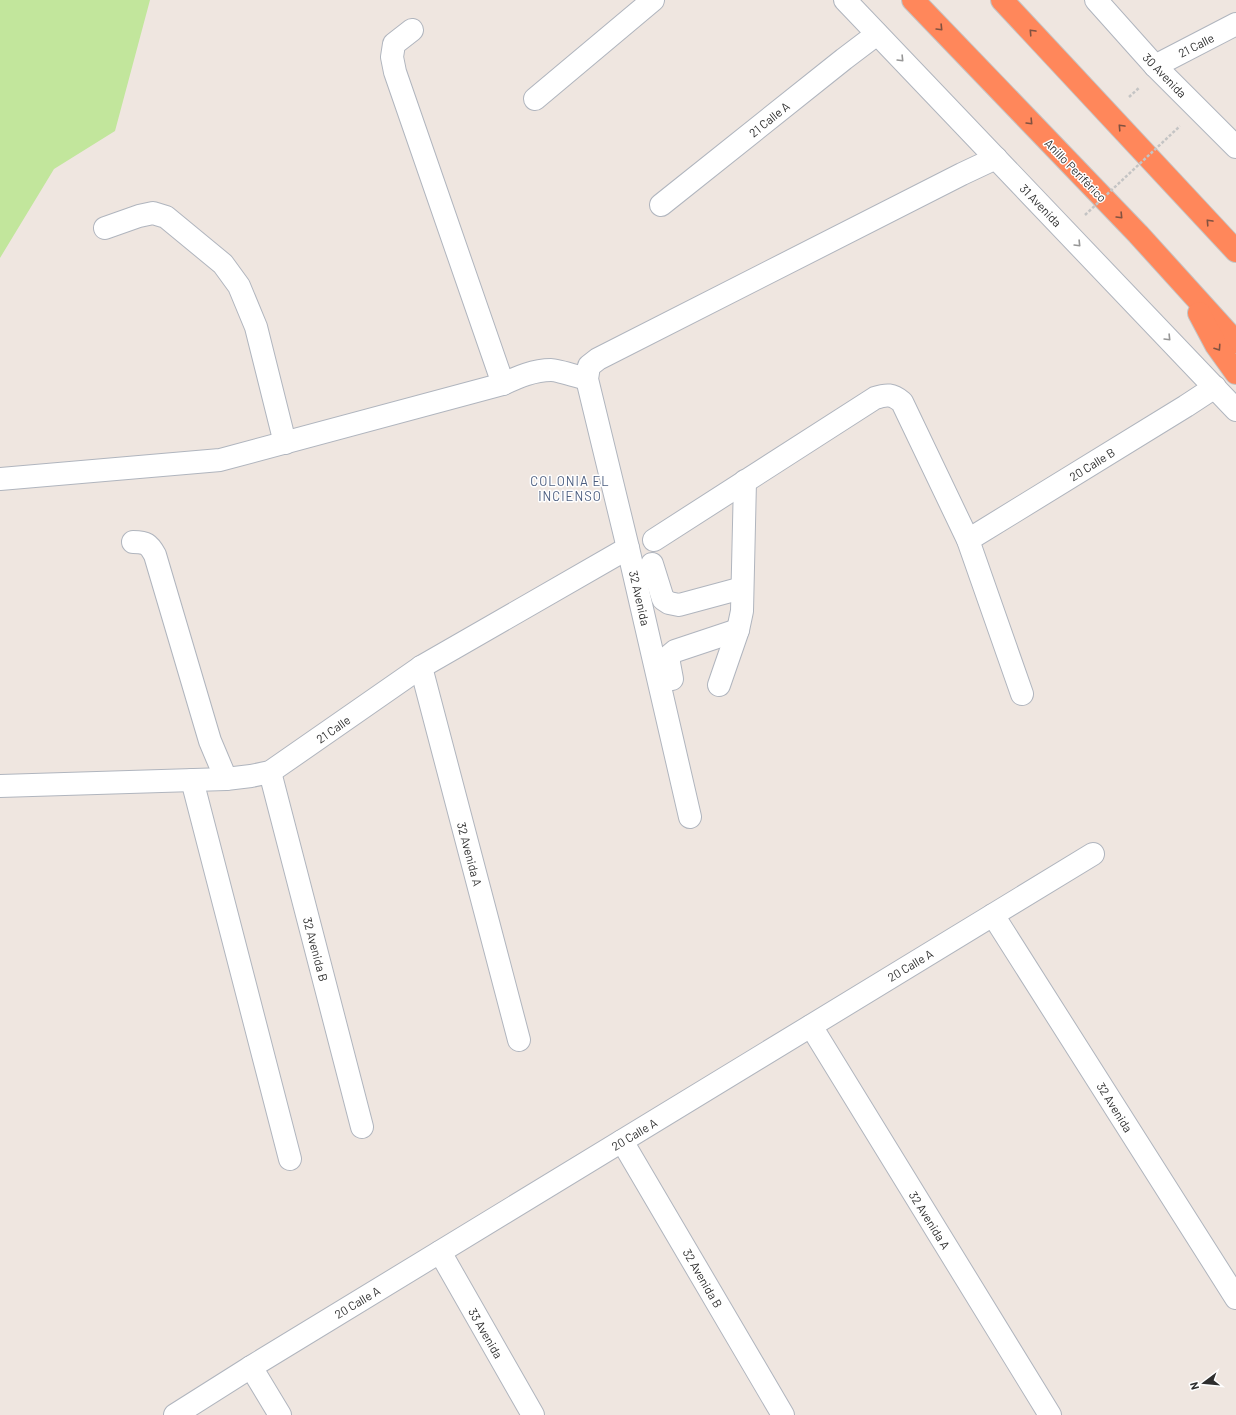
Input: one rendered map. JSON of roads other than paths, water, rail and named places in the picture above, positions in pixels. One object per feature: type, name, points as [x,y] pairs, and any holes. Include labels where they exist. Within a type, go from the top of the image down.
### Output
[{"type":"highway","name":"Anillo Periférico","points":[[913,0],[1138,234],[1236,342]]},
{"type":"highway","points":[[1002,0],[1236,251]]},
{"type":"highway","points":[[1187,289],[1216,345],[1236,373]]},
{"type":"street","points":[[535,99],[653,0]]},
{"type":"street","name":"31 Avenida","points":[[845,0],[1236,410]]},
{"type":"street","name":"30 Avenida","points":[[1096,0],[1155,66],[1236,147]]},
{"type":"street","name":"21 Calle","points":[[1155,66],[1236,24]]},
{"type":"street","points":[[412,30],[394,44],[392,57],[398,80],[503,384]]},
{"type":"street","name":"21 Calle A","points":[[661,204],[877,34]]},
{"type":"street","points":[[0,479],[220,460],[503,384],[522,376],[552,370],[587,379],[589,366],[598,360],[996,158]]},
{"type":"street","points":[[105,228],[153,212],[166,217],[223,264],[239,286],[256,327],[285,443]]},
{"type":"street","name":"32 Avenida","points":[[587,379],[628,548],[690,817]]},
{"type":"street","name":"20 Calle B","points":[[968,540],[1215,387]]},
{"type":"street","points":[[654,540],[875,398],[885,394],[895,396],[902,402],[968,540],[1022,694]]},
{"type":"street","points":[[719,685],[738,630],[742,611],[745,481]]},
{"type":"street","points":[[133,542],[143,542],[150,546],[156,555],[210,741],[226,779]]},
{"type":"street","name":"21 Calle","points":[[0,786],[226,779],[270,772],[421,667],[628,548]]},
{"type":"street","points":[[652,564],[663,599],[669,603],[679,605],[742,588]]},
{"type":"street","points":[[672,679],[669,663],[670,656],[675,651],[738,630]]},
{"type":"street","name":"32 Avenida A","points":[[421,667],[519,1040]]},
{"type":"street","name":"32 Avenida B","points":[[270,772],[362,1126]]},
{"type":"street","points":[[192,780],[290,1159]]},
{"type":"street","name":"20 Calle A","points":[[175,1415],[251,1367],[1093,854]]},
{"type":"street","name":"32 Avenida","points":[[993,915],[1236,1298]]},
{"type":"street","name":"32 Avenida A","points":[[811,1026],[1050,1415]]},
{"type":"street","name":"32 Avenida B","points":[[622,1141],[783,1415]]},
{"type":"street","name":"33 Avenida","points":[[440,1252],[532,1415]]},
{"type":"street","points":[[251,1367],[280,1415]]},
{"type":"district","name":"COLONIA EL INCIENSO","points":[[570,488]]}]
